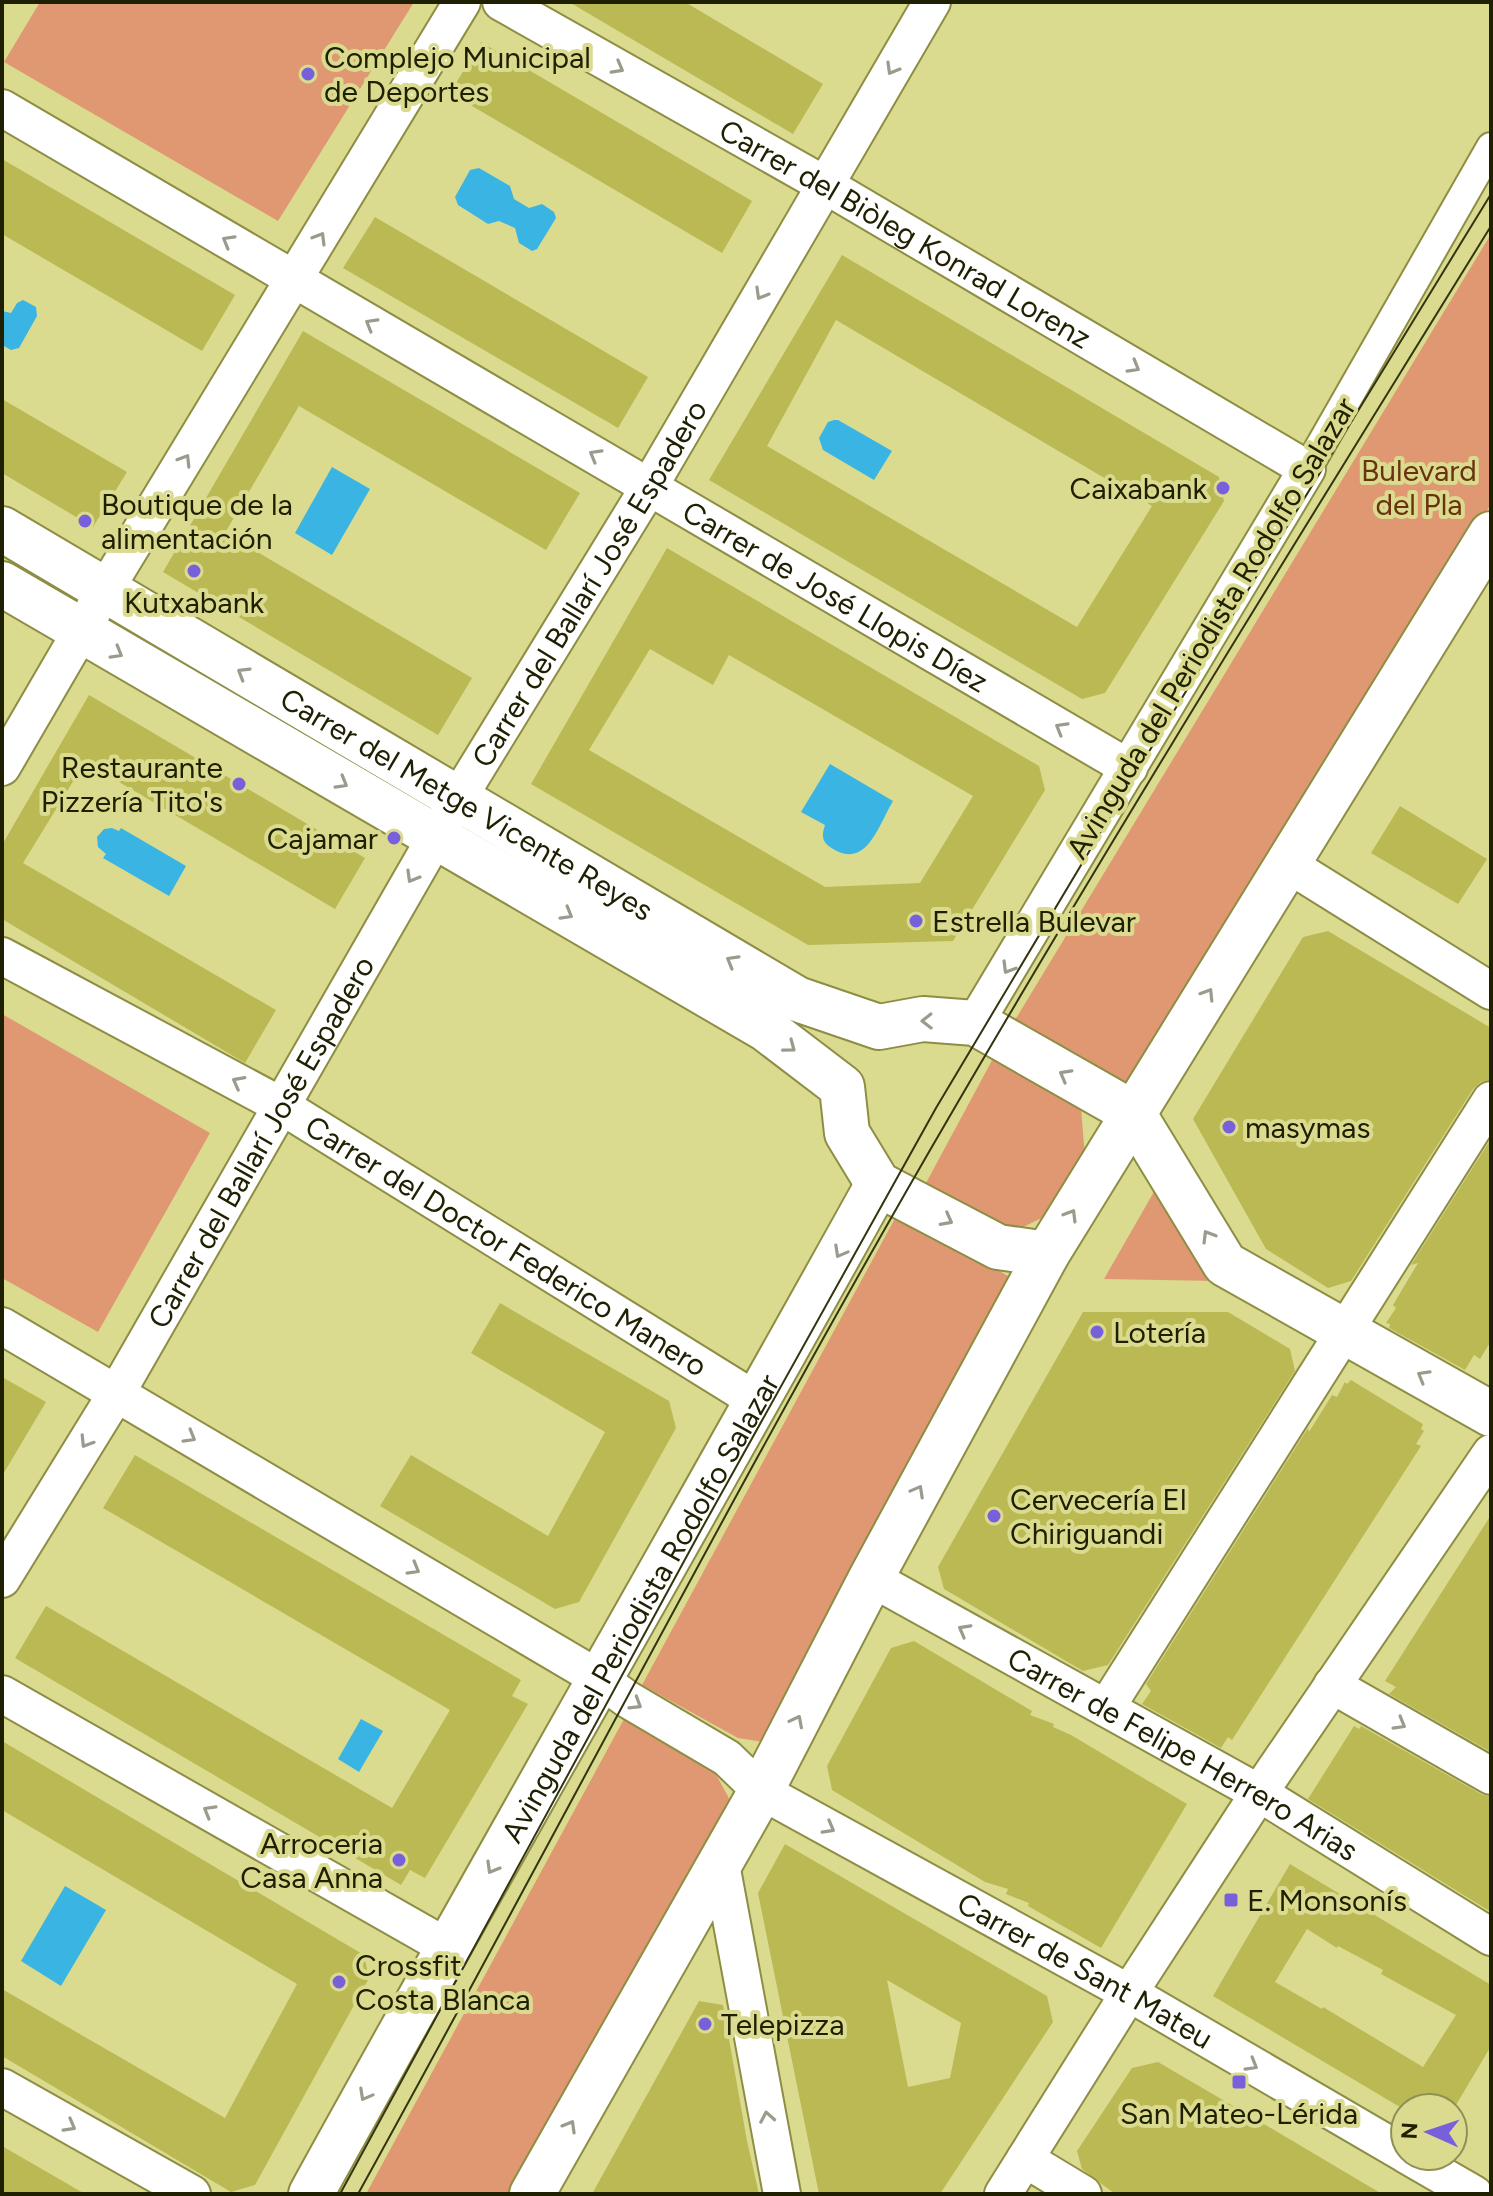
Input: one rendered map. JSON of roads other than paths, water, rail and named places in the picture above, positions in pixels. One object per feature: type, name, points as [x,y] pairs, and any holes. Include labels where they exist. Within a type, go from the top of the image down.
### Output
[{"type":"street","points":[[2,767],[105,590],[462,2]]},
{"type":"street","name":"Carrer del Biòleg Konrad Lorenz","points":[[501,2],[825,185],[1307,469]]},
{"type":"street","name":"Carrer del Ballarí José Espadero","points":[[2,1579],[116,1394],[435,837],[649,487],[932,2]]},
{"type":"street","name":"Carrer de José Llopis Díez","points":[[2,108],[1129,768]]},
{"type":"street","name":"Avinguda del Periodista Rodolfo Salazar","points":[[975,1023],[1307,469],[1491,147]]},
{"type":"street","name":"Carrer del Metge Vicente Reyes","points":[[2,529],[797,999],[879,1027]]},
{"type":"street","points":[[532,2194],[761,1791],[871,1578],[1047,1254],[1491,534]]},
{"type":"street","name":"Carrer del Metge Vicente Reyes","points":[[2,584],[766,1029],[842,1087]]},
{"type":"street","points":[[1289,865],[1491,991]]},
{"type":"street","name":"Carrer del Doctor Federico Manero","points":[[2,956],[280,1105],[757,1401]]},
{"type":"street","points":[[1047,1254],[998,1247],[878,1184],[847,1133],[842,1087],[879,1027],[923,1019],[975,1023],[1133,1113],[1225,1264],[1491,1414]]},
{"type":"street","points":[[1106,1708],[1491,1100]]},
{"type":"street","name":"Avinguda del Periodista Rodolfo Salazar","points":[[311,2194],[878,1184]]},
{"type":"street","name":"Carrer de Sant Mateu","points":[[2,1326],[600,1679],[627,1699],[727,1758],[761,1791],[1129,1993],[1389,2145]]},
{"type":"street","points":[[1003,2194],[1259,1793],[1491,1453]]},
{"type":"street","name":"Carrer de Felipe Herrero Arias","points":[[871,1578],[1259,1793],[1491,1937]]},
{"type":"street","points":[[1332,1685],[1491,1776]]},
{"type":"street","points":[[2,1694],[447,1947]]},
{"type":"street","points":[[721,1864],[782,2194]]},
{"type":"street","points":[[2,2087],[192,2194]]},
{"type":"street","points":[[1025,2159],[1083,2194]]},
{"type":"street","points":[[1475,2194],[1491,2167]]},
{"type":"street","name":"Carrer de Sant Mateu","points":[[1437,2172],[1475,2194]]},
{"type":"water","points":[[479,168],[510,186],[514,199],[529,208],[542,204],[554,212],[556,218],[537,249],[532,251],[519,243],[515,228],[499,221],[488,224],[458,205],[455,197],[470,170]]},
{"type":"water","points":[[23,300],[36,307],[37,316],[19,348],[11,350],[2,345],[2,311],[11,313]]},
{"type":"water","points":[[834,420],[892,451],[874,480],[823,450],[819,438],[828,422]]},
{"type":"water","points":[[332,467],[370,489],[332,555],[295,533]]},
{"type":"water","points":[[830,764],[893,801],[869,843],[853,854],[842,853],[827,845],[823,837],[825,825],[801,812]]},
{"type":"water","points":[[121,828],[186,866],[169,896],[103,858],[106,854],[98,847],[97,837],[104,829],[119,831]]},
{"type":"water","points":[[361,1719],[383,1731],[359,1772],[338,1759]]},
{"type":"water","points":[[65,1886],[106,1910],[61,1986],[21,1961]]},
{"type":"tram line","points":[[340,2194],[701,1530],[936,1108],[1142,763],[1491,194]]},
{"type":"tram line","points":[[358,2194],[799,1382],[951,1114],[1150,779],[1491,226]]},
{"type":"place","name":"Complejo Municipal de Deportes","points":[[308,74]]},
{"type":"place","name":"Caixabank","points":[[1223,488]]},
{"type":"place","name":"Boutique de la alimentación","points":[[85,521]]},
{"type":"place","name":"Kutxabank","points":[[194,571]]},
{"type":"place","name":"Restaurante Pizzería Tito's","points":[[239,784]]},
{"type":"place","name":"Cajamar","points":[[394,838]]},
{"type":"place","name":"Estrella Bulevar","points":[[916,921]]},
{"type":"place","name":"masymas","points":[[1229,1127]]},
{"type":"place","name":"Lotería","points":[[1097,1332]]},
{"type":"place","name":"Cervecería El Chiriguandi","points":[[994,1516]]},
{"type":"place","name":"Arroceria Casa Anna","points":[[399,1860]]},
{"type":"place","name":"E. Monsonís","points":[[1231,1900]]},
{"type":"place","name":"Crossfit Costa Blanca","points":[[339,1982]]},
{"type":"place","name":"Telepizza","points":[[705,2024]]},
{"type":"place","name":"San Mateo-Lérida","points":[[1239,2082]]},
{"type":"park label","name":"Bulevard del Pla","points":[[1419,487]]}]
